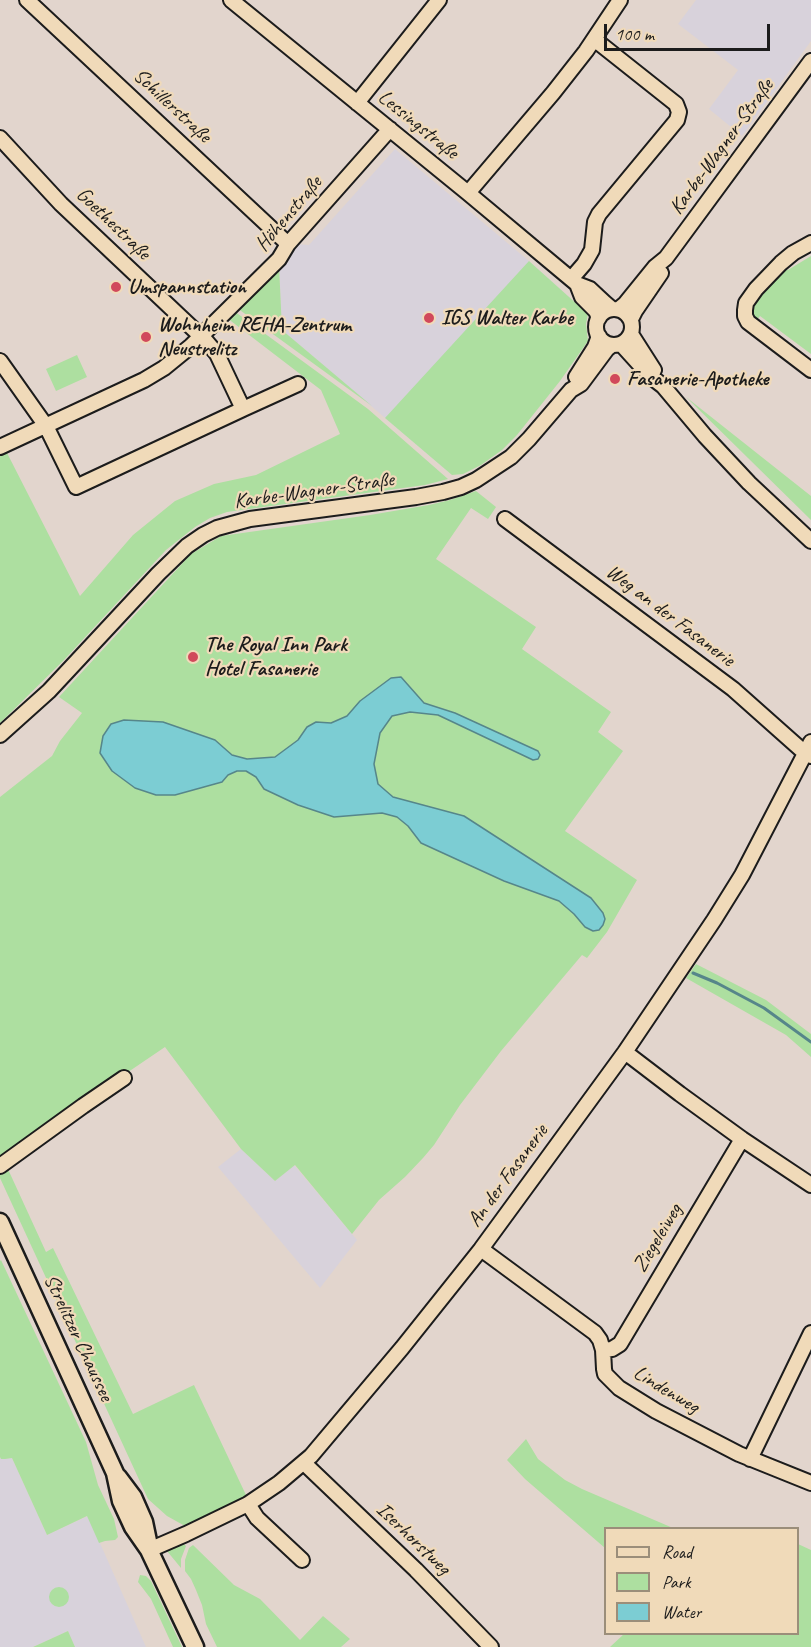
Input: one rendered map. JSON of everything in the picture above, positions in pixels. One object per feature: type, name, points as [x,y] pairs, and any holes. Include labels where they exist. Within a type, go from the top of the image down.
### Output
[{"type":"main road","name":"Strelitzer Chaussee","points":[[0,1222],[115,1473],[121,1501],[133,1527],[149,1550],[195,1647]]},
{"type":"street","name":"Schillerstraße","points":[[27,0],[288,244]]},
{"type":"street","name":"Lessingstraße","points":[[231,0],[574,281],[590,289],[604,303],[616,309]]},
{"type":"street","points":[[357,103],[439,0]]},
{"type":"street","points":[[468,193],[553,93],[620,0]]},
{"type":"street","points":[[574,281],[592,250],[599,214],[677,120],[679,112],[676,104],[594,39]]},
{"type":"street","name":"Karbe-Wagner-Straße","points":[[616,309],[626,304],[655,267],[666,258],[811,61]]},
{"type":"street","name":"Höhenstraße","points":[[0,447],[144,380],[164,368],[201,336],[279,259],[288,244],[390,129]]},
{"type":"street","name":"Goethestraße","points":[[0,138],[61,204],[201,336],[217,354],[243,409]]},
{"type":"street","points":[[811,243],[781,263],[746,303],[745,310],[745,316],[753,326],[811,370]]},
{"type":"street","name":"Karbe-Wagner-Straße","points":[[631,319],[662,271],[666,258]]},
{"type":"street","name":"Lessingstraße","points":[[574,281],[582,297],[596,311],[598,318]]},
{"type":"street","points":[[621,341],[633,327],[631,319],[627,314],[616,309],[604,312],[596,324],[598,336],[603,341],[621,341],[655,371],[663,386],[749,483],[809,535]]},
{"type":"street","name":"Karbe-Wagner-Straße","points":[[571,390],[574,380],[596,346],[598,336]]},
{"type":"street","name":"Karbe-Wagner-Straße","points":[[0,735],[49,691],[158,574],[187,546],[203,535],[217,528],[250,519],[416,497],[462,487],[511,457],[571,390],[581,384],[607,349],[621,341]]},
{"type":"street","points":[[0,361],[46,426],[76,487],[298,384]]},
{"type":"street","name":"Weg an der Fasanerie","points":[[505,519],[733,689],[809,750]]},
{"type":"street","name":"An der Fasanerie","points":[[149,1550],[248,1504],[279,1483],[304,1463],[370,1387],[480,1249],[625,1052],[736,884],[809,750]]},
{"type":"street","points":[[625,1052],[742,1139],[811,1185]]},
{"type":"street","points":[[0,1166],[124,1078]]},
{"type":"street","name":"Ziegeleiweg","points":[[603,1350],[620,1344],[742,1139]]},
{"type":"street","name":"Lindenweg","points":[[480,1249],[595,1333],[603,1350],[605,1374],[619,1388],[691,1430],[750,1459],[811,1483]]},
{"type":"street","points":[[750,1459],[811,1333]]},
{"type":"street","name":"Iserhorstweg","points":[[304,1463],[416,1570],[491,1647]]},
{"type":"street","points":[[248,1504],[256,1518],[302,1560]]},
{"type":"shaded area","points":[[696,0],[811,0],[811,41],[742,136],[709,109],[738,70],[678,24]]},
{"type":"shaded area","name":"IGS Walter Karbe","points":[[395,149],[579,306],[452,475],[282,330],[279,265],[294,244],[309,245]]},
{"type":"shaded area","points":[[241,1149],[275,1181],[294,1165],[357,1240],[320,1288],[218,1167]]},
{"type":"shaded area","points":[[0,1457],[1,1459],[12,1458],[47,1535],[88,1516],[146,1647],[75,1647],[68,1631],[33,1647],[0,1647]]},
{"type":"green space","points":[[811,256],[811,354],[760,316],[755,323],[752,315],[755,302],[784,267],[788,270]]},
{"type":"green space","points":[[529,261],[588,314],[586,324],[588,341],[560,381],[517,435],[502,450],[463,474],[452,475],[385,418]]},
{"type":"green space","points":[[279,265],[282,330],[372,406],[237,308]]},
{"type":"green space","points":[[234,311],[368,409],[448,479],[425,485],[227,512],[210,518],[166,550],[63,661],[0,723],[0,451],[5,449],[80,596],[133,535],[175,501],[214,484],[256,475],[340,434],[321,390],[227,318]]},
{"type":"green space","points":[[77,355],[87,377],[56,391],[46,369]]},
{"type":"green space","points":[[686,397],[811,496],[811,520]]},
{"type":"green space","points":[[476,491],[496,507],[488,519],[471,508],[436,559],[536,627],[522,649],[611,712],[598,732],[623,751],[565,831],[637,880],[607,932],[587,958],[582,955],[501,1051],[460,1105],[434,1145],[405,1177],[379,1200],[352,1234],[295,1165],[275,1181],[241,1149],[165,1047],[0,1163],[0,797],[52,756],[60,741],[82,713],[59,697],[191,554],[221,536],[370,515],[450,500]],"holes":[[[424,703],[455,713],[538,751],[540,755],[533,760],[438,715],[410,712],[392,716]],[[215,740],[232,755],[247,759],[275,757],[378,784],[393,797],[464,816],[591,898],[599,930],[593,931],[585,927],[559,901],[504,881],[421,843],[408,826],[397,817],[382,813],[334,817],[298,805],[264,789],[256,777],[246,771],[237,771],[228,775],[222,782],[175,795]]]},
{"type":"green space","points":[[696,964],[766,1000],[811,1034],[811,1057],[786,1035],[686,978]]},
{"type":"green space","points":[[7,1167],[46,1252],[53,1248],[133,1414],[194,1385],[246,1495],[185,1526],[167,1516],[148,1499],[0,1178],[0,1170]]},
{"type":"green space","points":[[1,1260],[86,1442],[98,1485],[114,1519],[118,1537],[115,1540],[99,1543],[87,1516],[47,1535],[12,1458],[1,1459],[0,1457]]},
{"type":"green space","points":[[526,1439],[538,1459],[565,1480],[671,1527],[604,1527],[604,1547],[525,1479],[507,1460]]},
{"type":"green space","points":[[181,1541],[186,1546],[181,1559],[181,1568],[167,1549]]},
{"type":"green space","points":[[799,1544],[811,1550],[811,1647],[610,1647],[623,1635],[799,1635]]},
{"type":"green space","points":[[193,1545],[234,1585],[260,1599],[300,1640],[323,1616],[350,1639],[341,1647],[217,1647],[206,1624],[196,1590],[185,1571],[185,1560],[189,1548]]},
{"type":"green space","points":[[140,1575],[146,1576],[151,1581],[182,1647],[173,1647],[151,1599],[138,1582]]},
{"type":"green space","points":[[59,1587],[66,1590],[69,1597],[66,1604],[59,1607],[52,1604],[49,1597],[52,1590]]},
{"type":"green space","points":[[68,1631],[75,1647],[33,1647]]},
{"type":"water","points":[[401,677],[424,703],[455,713],[538,751],[540,755],[538,759],[533,760],[438,715],[410,712],[392,716],[380,733],[374,764],[378,784],[393,797],[464,816],[591,898],[605,919],[599,930],[593,931],[585,927],[559,901],[504,881],[421,843],[408,826],[397,817],[382,813],[334,817],[298,805],[264,789],[256,777],[246,771],[237,771],[228,775],[222,782],[175,795],[156,795],[135,788],[112,771],[100,753],[103,736],[111,724],[124,720],[163,722],[215,740],[232,755],[247,759],[275,757],[298,740],[307,727],[316,722],[331,723],[347,716],[360,701],[391,678]]},
{"type":"waterway","points":[[693,973],[764,1008],[811,1042]]},
{"type":"place","name":"Umspannstation","points":[[116,287]]},
{"type":"place","name":"IGS Walter Karbe","points":[[429,318]]},
{"type":"place","name":"Wohnheim REHA-Zentrum Neustrelitz","points":[[146,337]]},
{"type":"place","name":"Fasanerie-Apotheke","points":[[615,379]]},
{"type":"place","name":"The Royal Inn Park Hotel Fasanerie","points":[[193,657]]}]
